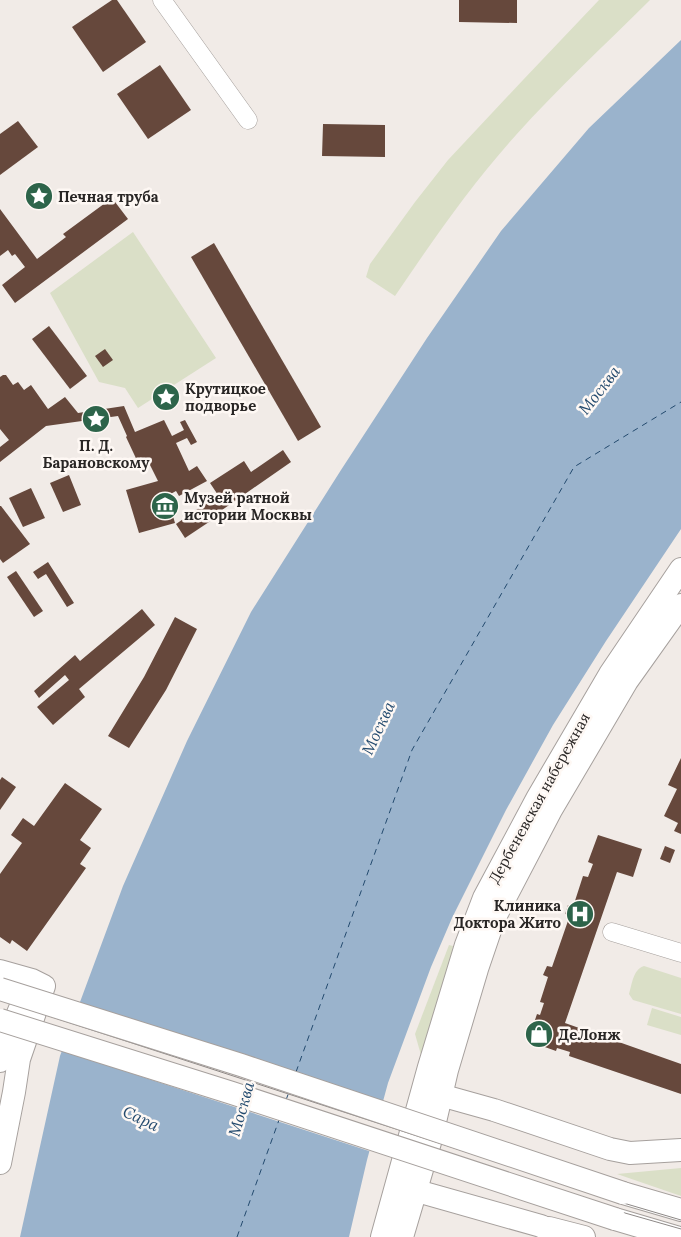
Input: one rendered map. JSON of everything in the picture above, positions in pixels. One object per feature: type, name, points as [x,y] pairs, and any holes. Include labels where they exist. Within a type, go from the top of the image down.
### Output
[{"type":"main road","name":"Дербеневская набережная","points":[[406,1188],[421,1136],[466,946],[484,898],[538,796],[610,674],[681,568]]},
{"type":"main road","name":"Дербеневская набережная","points":[[431,1092],[494,919],[551,810],[622,689],[681,605]]},
{"type":"main road","points":[[0,972],[38,983],[5,1058],[14,1092],[0,1163]]},
{"type":"main road","points":[[0,989],[241,1065],[623,1193],[681,1210]]},
{"type":"main road","points":[[0,1020],[232,1093],[615,1219],[676,1237]]},
{"type":"main road","points":[[431,1092],[494,1110],[610,1149],[630,1153],[681,1150]]},
{"type":"main road","points":[[406,1188],[584,1237]]},
{"type":"main road","points":[[382,1237],[406,1188]]},
{"type":"main road","points":[[402,1237],[406,1188]]},
{"type":"main road","points":[[541,1226],[561,1237]]},
{"type":"street","points":[[162,0],[248,120]]},
{"type":"street","points":[[612,932],[681,953]]},
{"type":"green space","points":[[599,0],[650,0],[548,100],[499,154],[453,213],[395,296],[366,277],[370,264],[448,160]]},
{"type":"green space","points":[[133,232],[216,358],[138,408],[125,388],[99,382],[50,293]]},
{"type":"green space","points":[[449,945],[453,946],[448,976],[421,1055],[415,1034]]},
{"type":"green space","points":[[644,966],[681,978],[681,1014],[633,1000],[629,994],[634,978],[637,970]]},
{"type":"green space","points":[[652,1008],[681,1017],[681,1035],[647,1025]]},
{"type":"green space","points":[[681,1168],[681,1196],[617,1174]]},
{"type":"water","points":[[681,40],[681,529],[606,641],[553,725],[506,810],[452,918],[431,967],[388,1083],[349,1237],[20,1237],[60,1056],[123,886],[187,741],[251,612],[427,338],[501,231],[589,128]]},
{"type":"pier","points":[[76,1006],[384,1106],[372,1152],[60,1050]]},
{"type":"building","points":[[112,0],[117,0],[146,42],[103,72],[72,27]]},
{"type":"building","points":[[459,0],[517,0],[517,23],[459,22]]},
{"type":"building","points":[[160,65],[191,110],[148,139],[117,94]]},
{"type":"building","points":[[18,121],[38,147],[0,175],[0,134]]},
{"type":"building","points":[[323,124],[385,125],[385,157],[322,156]]},
{"type":"building","points":[[112,198],[128,219],[15,303],[2,285],[25,267],[15,254],[12,256],[8,250],[0,256],[0,209],[37,259],[66,237],[63,234]]},
{"type":"building","points":[[214,243],[321,427],[298,441],[191,257]]},
{"type":"building","points":[[49,326],[87,376],[70,389],[32,339]]},
{"type":"building","points":[[105,349],[113,360],[103,367],[95,356]]},
{"type":"building","points":[[6,375],[13,385],[18,382],[24,390],[31,385],[48,409],[65,397],[78,413],[124,406],[135,432],[164,420],[172,436],[184,430],[180,422],[185,420],[197,442],[191,445],[187,438],[176,443],[189,471],[197,466],[207,481],[179,496],[176,491],[167,496],[175,523],[139,533],[126,490],[158,481],[150,465],[141,469],[118,416],[46,426],[0,462],[0,447],[9,440],[0,429],[0,377]]},
{"type":"building","points":[[283,450],[291,462],[222,510],[224,512],[185,538],[176,524],[218,495],[210,483],[244,461],[251,472]]},
{"type":"building","points":[[69,475],[81,505],[63,512],[50,483]]},
{"type":"building","points":[[31,488],[45,518],[23,527],[9,498]]},
{"type":"building","points":[[0,506],[30,544],[3,563],[0,559]]},
{"type":"building","points":[[48,562],[74,603],[67,607],[46,574],[38,579],[33,572]]},
{"type":"building","points":[[16,571],[43,611],[34,617],[7,577]]},
{"type":"building","points":[[142,609],[155,625],[79,689],[85,697],[53,725],[37,707],[69,680],[65,675],[39,698],[34,691],[75,655],[80,661]]},
{"type":"building","points":[[175,617],[197,629],[166,690],[129,748],[108,736],[144,677]]},
{"type":"building","points":[[681,758],[681,834],[674,831],[678,823],[664,816],[677,789],[668,785]]},
{"type":"building","points":[[2,777],[16,787],[0,810],[0,780]]},
{"type":"building","points":[[65,783],[102,809],[80,840],[91,848],[80,864],[86,868],[27,951],[12,940],[10,944],[0,937],[0,874],[22,843],[11,835],[23,818],[34,826]]},
{"type":"building","points":[[598,835],[642,849],[633,877],[617,872],[565,1023],[681,1064],[681,1094],[569,1056],[570,1052],[557,1048],[556,1051],[528,1041],[537,1014],[540,1015],[544,1003],[540,1002],[548,977],[543,975],[547,966],[552,967],[570,915],[565,914],[568,905],[573,907],[583,876],[588,877],[593,864],[588,862]]},
{"type":"building","points":[[665,846],[675,850],[670,863],[660,859]]},
{"type":"ferry route","points":[[296,1072],[412,750],[574,467],[681,402]]},
{"type":"ferry route","points":[[286,1100],[289,1092]]},
{"type":"ferry route","points":[[237,1237],[279,1120]]},
{"type":"tram line","points":[[0,1000],[620,1202],[681,1220]]},
{"type":"tram line","points":[[0,1010],[618,1211],[681,1229]]},
{"type":"place","name":"Печная труба","points":[[39,196]]},
{"type":"place","name":"Крутицкое подворье","points":[[166,397]]},
{"type":"place","name":"П. Д. Барановскому","points":[[96,419]]},
{"type":"place","name":"Музей ратной истории Москвы","points":[[165,506]]},
{"type":"place","name":"Клиника Доктора Жито","points":[[580,914]]},
{"type":"place","name":"ДеЛонж","points":[[539,1034]]},
{"type":"water label","name":"Москва","points":[[599,390]]},
{"type":"water label","name":"Москва","points":[[378,728]]},
{"type":"water label","name":"Москва","points":[[241,1109]]},
{"type":"water label","name":"Сара","points":[[141,1118]]}]
